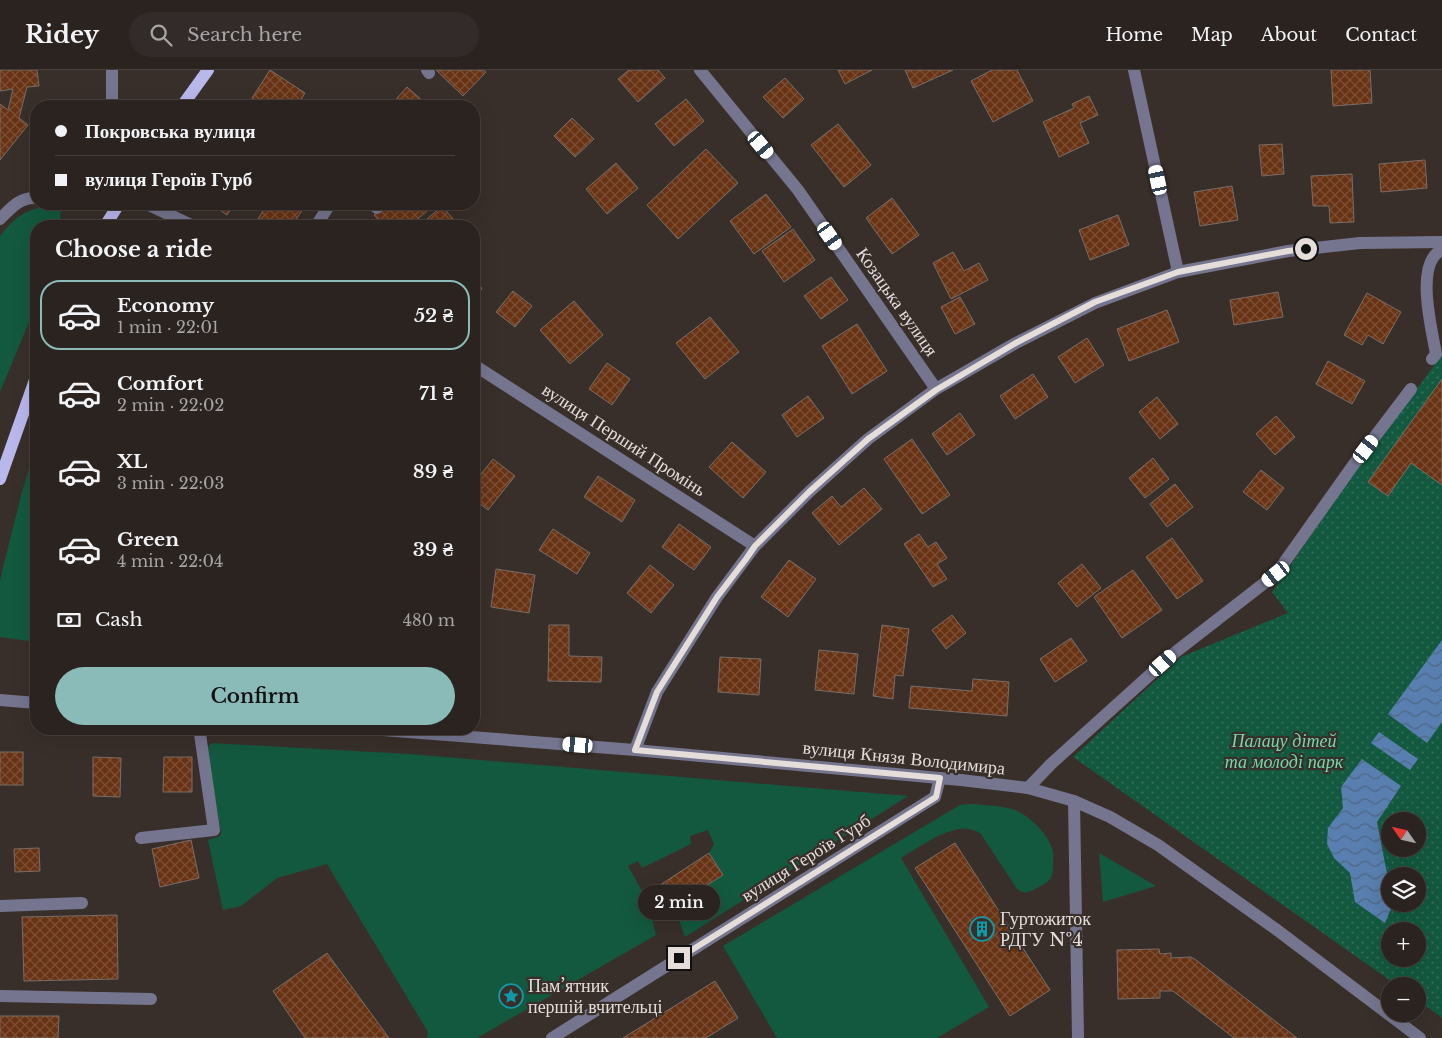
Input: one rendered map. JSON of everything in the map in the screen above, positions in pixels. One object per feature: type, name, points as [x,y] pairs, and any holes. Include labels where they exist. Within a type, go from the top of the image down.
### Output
[{"type":"main road","points":[[186,100],[208,70]]},
{"type":"main road","points":[[0,479],[30,394]]},
{"type":"street","points":[[112,70],[112,100]]},
{"type":"street","name":"Козацька вулиця","points":[[700,70],[798,190],[936,390]]},
{"type":"street","points":[[1134,70],[1178,272]]},
{"type":"street","points":[[0,220],[11,208],[27,197],[30,197]]},
{"type":"street","points":[[160,210],[180,220]]},
{"type":"street","points":[[635,750],[657,692],[717,597],[755,546],[809,492],[868,439],[936,390],[1014,344],[1095,302],[1178,272],[1288,251],[1360,243],[1442,242]]},
{"type":"street","points":[[1432,359],[1436,354],[1425,291],[1429,266],[1439,251],[1442,250]]},
{"type":"street","name":"вулиця Перший Промінь","points":[[480,369],[755,546]]},
{"type":"street","points":[[1028,788],[1051,764],[1173,654],[1276,574],[1354,464],[1411,389]]},
{"type":"street","points":[[0,700],[30,702]]},
{"type":"street","points":[[141,838],[214,830],[200,735]]},
{"type":"street","name":"вулиця Князя Володимира","points":[[446,735],[940,778],[1028,788],[1074,801],[1110,817],[1158,845],[1277,930],[1420,1038]]},
{"type":"street","name":"вулиця Героїв Гурб","points":[[552,1038],[936,797],[940,778]]},
{"type":"street","points":[[1074,801],[1078,1038]]},
{"type":"street","points":[[0,906],[82,904]]},
{"type":"street","points":[[0,996],[151,999]]},
{"type":"green space","points":[[33,210],[61,210],[60,220],[30,220],[30,320],[0,392],[0,236],[14,221],[26,212]]},
{"type":"green space","name":"Палацу дітей та молоді парк","points":[[1442,355],[1442,1018],[1426,1006],[1426,977],[1385,977],[1073,757],[1181,657],[1288,613],[1272,592],[1339,494]]},
{"type":"green space","points":[[30,466],[30,641],[0,637],[0,581]]},
{"type":"green space","points":[[212,743],[409,754],[908,796],[685,937],[674,906],[723,875],[709,853],[714,844],[708,830],[690,836],[691,844],[642,868],[638,861],[628,866],[647,900],[656,935],[477,1038],[427,1038],[428,1032],[327,864],[277,878],[241,906],[223,910],[208,840],[220,836],[221,833],[206,748]]},
{"type":"green space","points":[[970,804],[1012,809],[1025,816],[1043,832],[1051,845],[1053,854],[1053,872],[1050,879],[1029,892],[1017,889],[981,834],[972,830],[962,829],[940,835],[901,858],[989,1007],[937,1038],[777,1038],[723,946],[960,805]]},
{"type":"green space","points":[[1099,853],[1156,886],[1103,902]]},
{"type":"water","points":[[1442,640],[1442,722],[1427,743],[1388,714]]},
{"type":"water","points":[[1379,732],[1418,759],[1410,770],[1371,743]]},
{"type":"water","points":[[1362,759],[1401,786],[1384,812],[1381,812],[1377,822],[1381,843],[1381,858],[1384,858],[1386,867],[1381,867],[1381,912],[1390,912],[1385,922],[1355,902],[1350,873],[1334,858],[1327,844],[1328,828],[1343,808],[1341,787]]},
{"type":"building","points":[[0,70],[37,70],[39,86],[27,87],[19,118],[28,125],[0,160],[0,104],[8,110],[13,89],[0,91]]},
{"type":"building","points":[[270,70],[305,93],[301,100],[255,100],[252,98]]},
{"type":"building","points":[[436,70],[483,70],[486,72],[463,96]]},
{"type":"building","points":[[629,70],[658,70],[665,78],[638,102],[618,79]]},
{"type":"building","points":[[838,70],[872,70],[845,84]]},
{"type":"building","points":[[905,70],[953,70],[913,88]]},
{"type":"building","points":[[992,70],[1017,70],[1033,101],[993,122],[971,81]]},
{"type":"building","points":[[1331,70],[1370,70],[1372,103],[1333,106]]},
{"type":"building","points":[[785,78],[804,99],[783,118],[763,97]]},
{"type":"building","points":[[407,87],[422,100],[395,100]]},
{"type":"building","points":[[1089,96],[1098,115],[1080,123],[1089,143],[1059,157],[1043,122],[1074,108],[1072,104]]},
{"type":"building","points":[[686,99],[704,121],[674,146],[655,124]]},
{"type":"building","points":[[572,118],[594,139],[575,157],[554,136]]},
{"type":"building","points":[[838,124],[871,165],[844,187],[811,145]]},
{"type":"building","points":[[1282,144],[1284,174],[1262,176],[1259,145]]},
{"type":"building","points":[[706,149],[738,183],[678,239],[647,205]]},
{"type":"building","points":[[1425,160],[1427,188],[1381,192],[1379,164]]},
{"type":"building","points":[[616,163],[638,188],[607,214],[586,189]]},
{"type":"building","points":[[1352,174],[1354,222],[1330,223],[1329,206],[1313,206],[1311,176]]},
{"type":"building","points":[[1232,186],[1238,220],[1200,226],[1194,192]]},
{"type":"building","points":[[766,194],[791,227],[754,254],[730,221]]},
{"type":"building","points":[[892,198],[919,235],[892,254],[866,218]]},
{"type":"building","points":[[220,210],[230,210],[227,215]]},
{"type":"building","points":[[263,210],[302,210],[296,220],[258,219]]},
{"type":"building","points":[[380,210],[427,211],[416,220],[379,220],[374,215]]},
{"type":"building","points":[[437,210],[445,210],[454,220],[426,220]]},
{"type":"building","points":[[1118,215],[1129,245],[1090,260],[1079,230]]},
{"type":"building","points":[[793,229],[815,260],[784,282],[762,251]]},
{"type":"building","points":[[953,252],[964,271],[979,263],[988,280],[951,299],[933,263]]},
{"type":"building","points":[[831,277],[848,300],[821,319],[804,296]]},
{"type":"building","points":[[513,291],[532,306],[515,327],[496,312]]},
{"type":"building","points":[[1278,292],[1283,317],[1234,325],[1230,300]]},
{"type":"building","points":[[1367,293],[1401,312],[1383,344],[1368,335],[1362,345],[1344,335]]},
{"type":"building","points":[[960,297],[975,324],[955,334],[941,307]]},
{"type":"building","points":[[574,301],[603,335],[570,364],[540,330]]},
{"type":"building","points":[[1167,310],[1179,342],[1129,361],[1117,329]]},
{"type":"building","points":[[710,317],[739,352],[705,379],[676,343]]},
{"type":"building","points":[[857,324],[887,371],[852,394],[822,346]]},
{"type":"building","points":[[1087,338],[1104,365],[1075,383],[1058,357]]},
{"type":"building","points":[[1328,361],[1365,381],[1352,404],[1316,384]]},
{"type":"building","points":[[607,363],[630,379],[612,405],[589,389]]},
{"type":"building","points":[[1033,374],[1048,397],[1015,419],[1000,396]]},
{"type":"building","points":[[1442,379],[1442,485],[1411,463],[1388,496],[1368,482]]},
{"type":"building","points":[[808,396],[824,418],[797,437],[782,415]]},
{"type":"building","points":[[1157,397],[1178,424],[1160,439],[1139,412]]},
{"type":"building","points":[[960,413],[975,435],[947,455],[932,434]]},
{"type":"building","points":[[1276,416],[1295,437],[1275,455],[1256,434]]},
{"type":"building","points":[[912,439],[950,495],[922,514],[884,459]]},
{"type":"building","points":[[732,442],[766,472],[743,498],[709,467]]},
{"type":"building","points":[[1153,458],[1169,479],[1145,498],[1129,478]]},
{"type":"building","points":[[493,459],[515,476],[488,510],[480,504],[480,475]]},
{"type":"building","points":[[1261,470],[1284,488],[1267,510],[1243,492]]},
{"type":"building","points":[[598,476],[635,500],[622,522],[584,497]]},
{"type":"building","points":[[1175,484],[1193,507],[1167,527],[1150,504]]},
{"type":"building","points":[[864,488],[882,509],[839,545],[812,513],[832,496],[841,507]]},
{"type":"building","points":[[679,524],[711,547],[694,570],[662,547]]},
{"type":"building","points":[[553,529],[590,553],[577,574],[539,550]]},
{"type":"building","points":[[919,534],[928,547],[936,542],[947,558],[937,564],[947,579],[933,587],[904,544]]},
{"type":"building","points":[[1172,538],[1203,581],[1177,599],[1146,557]]},
{"type":"building","points":[[789,560],[816,579],[788,617],[761,597]]},
{"type":"building","points":[[1082,564],[1101,588],[1077,607],[1058,583]]},
{"type":"building","points":[[650,565],[674,585],[651,613],[627,593]]},
{"type":"building","points":[[496,569],[535,575],[529,613],[491,607]]},
{"type":"building","points":[[1133,570],[1162,610],[1122,638],[1094,597]]},
{"type":"building","points":[[952,615],[966,633],[946,649],[932,630]]},
{"type":"building","points":[[549,625],[569,625],[569,656],[602,657],[601,682],[548,681]]},
{"type":"building","points":[[882,625],[909,629],[903,676],[895,675],[893,699],[873,696]]},
{"type":"building","points":[[1071,638],[1087,661],[1055,682],[1040,659]]},
{"type":"building","points":[[819,650],[858,654],[854,694],[815,690]]},
{"type":"building","points":[[720,657],[761,659],[759,695],[718,692]]},
{"type":"building","points":[[973,679],[1009,682],[1007,716],[909,708],[911,686],[972,691]]},
{"type":"building","points":[[0,752],[23,752],[23,785],[0,785]]},
{"type":"building","points":[[93,757],[121,758],[120,797],[93,796]]},
{"type":"building","points":[[164,757],[192,757],[192,792],[163,792]]},
{"type":"building","points":[[191,840],[199,878],[160,887],[152,849]]},
{"type":"building","name":"Гуртожиток РДГУ №4","points":[[955,843],[1050,990],[1010,1016],[915,868]]},
{"type":"building","points":[[39,848],[40,871],[15,872],[14,849]]},
{"type":"building","points":[[709,853],[723,875],[674,906],[660,885]]},
{"type":"building","points":[[117,915],[118,979],[24,981],[22,917]]},
{"type":"building","points":[[1159,949],[1160,954],[1171,953],[1171,958],[1191,957],[1196,960],[1297,1038],[1234,1038],[1173,991],[1160,991],[1160,998],[1118,999],[1117,950]]},
{"type":"building","points":[[327,953],[389,1038],[305,1038],[273,991]]},
{"type":"building","points":[[715,981],[738,1018],[706,1038],[623,1038]]},
{"type":"building","points":[[0,1016],[59,1016],[58,1038],[0,1038]]},
{"type":"place","name":"Гуртожиток РДГУ №4","points":[[982,929]]},
{"type":"place","name":"Пам’ятник першій вчительці","points":[[511,996]]},
{"type":"route","points":[[679,958],[936,797],[940,778],[635,750],[657,692],[717,597],[755,546],[809,492],[868,439],[936,390],[1014,344],[1095,302],[1178,272],[1306,249]]}]
